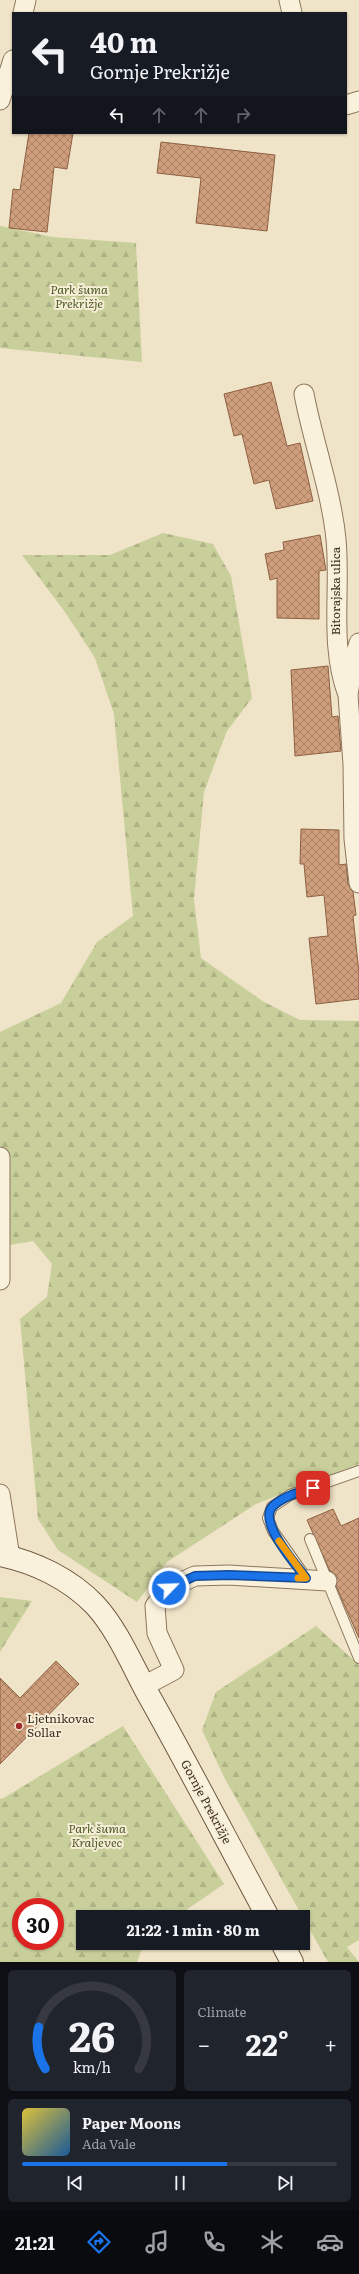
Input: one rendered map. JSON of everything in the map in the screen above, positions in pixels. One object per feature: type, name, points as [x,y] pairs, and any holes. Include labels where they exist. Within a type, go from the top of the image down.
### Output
[{"type":"street","points":[[23,12],[26,0]]},
{"type":"street","points":[[289,0],[292,12]]},
{"type":"street","points":[[0,100],[12,63]]},
{"type":"street","points":[[347,105],[359,101]]},
{"type":"street","name":"Bitorajska ulica","points":[[304,394],[333,511],[338,570],[337,657],[341,677],[348,695]]},
{"type":"street","name":"Bitorajska ulica","points":[[359,644],[352,662],[348,695],[353,764],[354,839],[359,883]]},
{"type":"street","points":[[0,1156],[0,1280]]},
{"type":"street","points":[[0,1494],[5,1556]]},
{"type":"street","name":"Gornje Prekrižje","points":[[5,1556],[45,1570],[69,1583],[95,1606],[113,1632],[144,1686],[264,1910]]},
{"type":"street","points":[[144,1686],[174,1670],[157,1633],[155,1606],[169,1588],[195,1576],[229,1575],[306,1578],[327,1581]]},
{"type":"street","points":[[286,1950],[292,1962]]},
{"type":"lane","points":[[306,1578],[273,1530],[268,1518],[272,1507],[290,1495],[359,1471]]},
{"type":"lane","points":[[310,1539],[359,1658]]},
{"type":"green space","name":"Park šuma Prekrižje","points":[[0,226],[53,237],[136,243],[142,362],[0,348]]},
{"type":"green space","points":[[163,533],[213,544],[231,576],[252,698],[227,731],[204,792],[194,899],[201,958],[264,1002],[300,1020],[359,1021],[359,1464],[256,1504],[167,1562],[137,1602],[58,1550],[38,1519],[20,1319],[47,1297],[52,1264],[33,1241],[10,1245],[0,1239],[0,1032],[61,1003],[97,942],[133,916],[114,714],[95,658],[65,612],[22,555],[110,555]]},
{"type":"green space","points":[[0,1597],[32,1601],[0,1652]]},
{"type":"green space","points":[[316,1626],[359,1665],[359,1940],[347,1947],[359,1962],[328,1962],[310,1930],[310,1910],[299,1910],[224,1777],[202,1730],[216,1692]]},
{"type":"green space","name":"Park šuma Kraljevec","points":[[123,1726],[224,1884],[186,1910],[76,1910],[76,1950],[141,1950],[137,1962],[0,1962],[0,1798],[2,1799]]},
{"type":"building","points":[[29,134],[73,134],[67,169],[54,167],[47,232],[9,228],[13,189],[20,190]]},
{"type":"building","points":[[161,142],[275,155],[267,231],[196,223],[201,178],[157,173]]},
{"type":"building","points":[[271,382],[287,446],[300,443],[313,501],[276,509],[269,480],[254,484],[242,434],[234,436],[224,394]]},
{"type":"building","points":[[320,535],[326,570],[319,571],[319,619],[277,618],[277,578],[270,580],[265,554],[284,550],[283,542]]},
{"type":"building","points":[[328,666],[332,717],[338,716],[341,751],[295,756],[291,670]]},
{"type":"building","points":[[301,829],[339,830],[339,865],[346,864],[348,884],[353,892],[356,915],[353,916],[359,973],[359,999],[316,1004],[309,938],[328,936],[324,895],[307,897],[304,864],[300,864]]},
{"type":"building","points":[[333,1509],[341,1526],[359,1518],[359,1638],[336,1586],[337,1576],[330,1571],[307,1520]]},
{"type":"building","name":"Ljetnikovac Sollar","points":[[56,1661],[79,1684],[0,1764],[0,1678],[20,1698]]},
{"type":"slow traffic","points":[[279,1541],[306,1578],[298,1578]]},
{"type":"place","name":"Ljetnikovac Sollar","points":[[19,1726]]},
{"type":"route","points":[[169,1588],[195,1576],[229,1575],[306,1578],[287,1553],[273,1530],[268,1518],[272,1507],[290,1495],[313,1488]]}]
